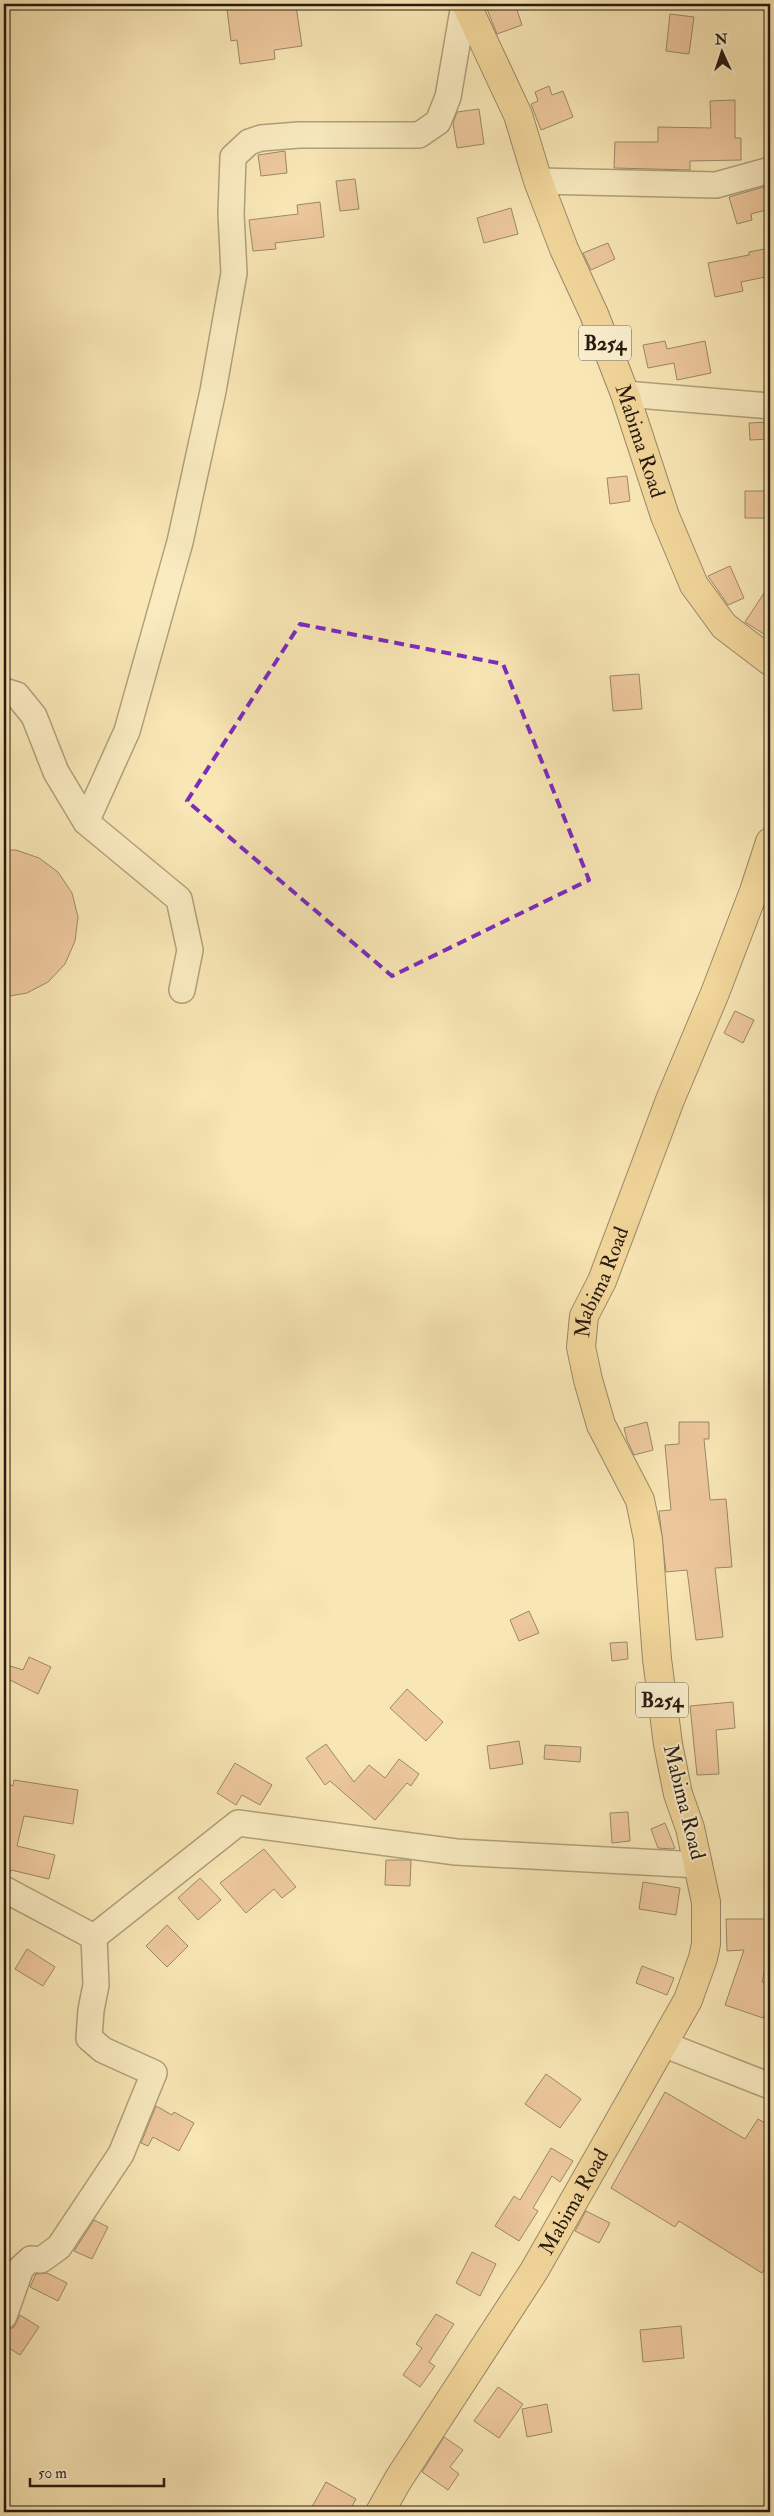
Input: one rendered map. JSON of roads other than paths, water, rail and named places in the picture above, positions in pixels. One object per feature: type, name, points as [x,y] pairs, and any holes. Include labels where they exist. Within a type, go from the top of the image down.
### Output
[{"type":"main road","name":"Mabima Road","points":[[465,4],[518,114],[538,181],[564,249],[594,314],[625,394],[665,516],[694,585],[724,626],[770,661]]},
{"type":"main road","name":"Mabima Road","points":[[380,2512],[398,2480],[534,2271],[688,2000],[706,1944],[706,1902],[700,1865],[678,1794],[668,1744],[657,1659],[648,1538],[640,1500],[602,1425],[588,1380],[581,1347],[584,1316],[602,1281],[670,1100],[715,993],[754,891],[770,842]]},
{"type":"street","points":[[86,822],[127,731],[180,542],[213,391],[234,273],[231,214],[233,157],[249,142],[262,138],[418,135],[438,122],[448,97],[465,4]]},
{"type":"street","points":[[538,181],[716,185],[770,170]]},
{"type":"street","points":[[625,394],[770,406]]},
{"type":"street","points":[[4,691],[17,695],[34,716],[56,772],[86,822],[180,899],[190,950],[182,990]]},
{"type":"street","points":[[94,1937],[238,1823],[456,1852],[700,1865]]},
{"type":"street","points":[[4,1889],[94,1937]]},
{"type":"street","points":[[4,2316],[21,2268],[31,2259],[41,2260],[59,2247],[121,2154],[154,2073],[103,2050],[89,2038],[91,2010],[96,1985],[94,1937]]},
{"type":"street","points":[[663,2044],[770,2086]]}]
